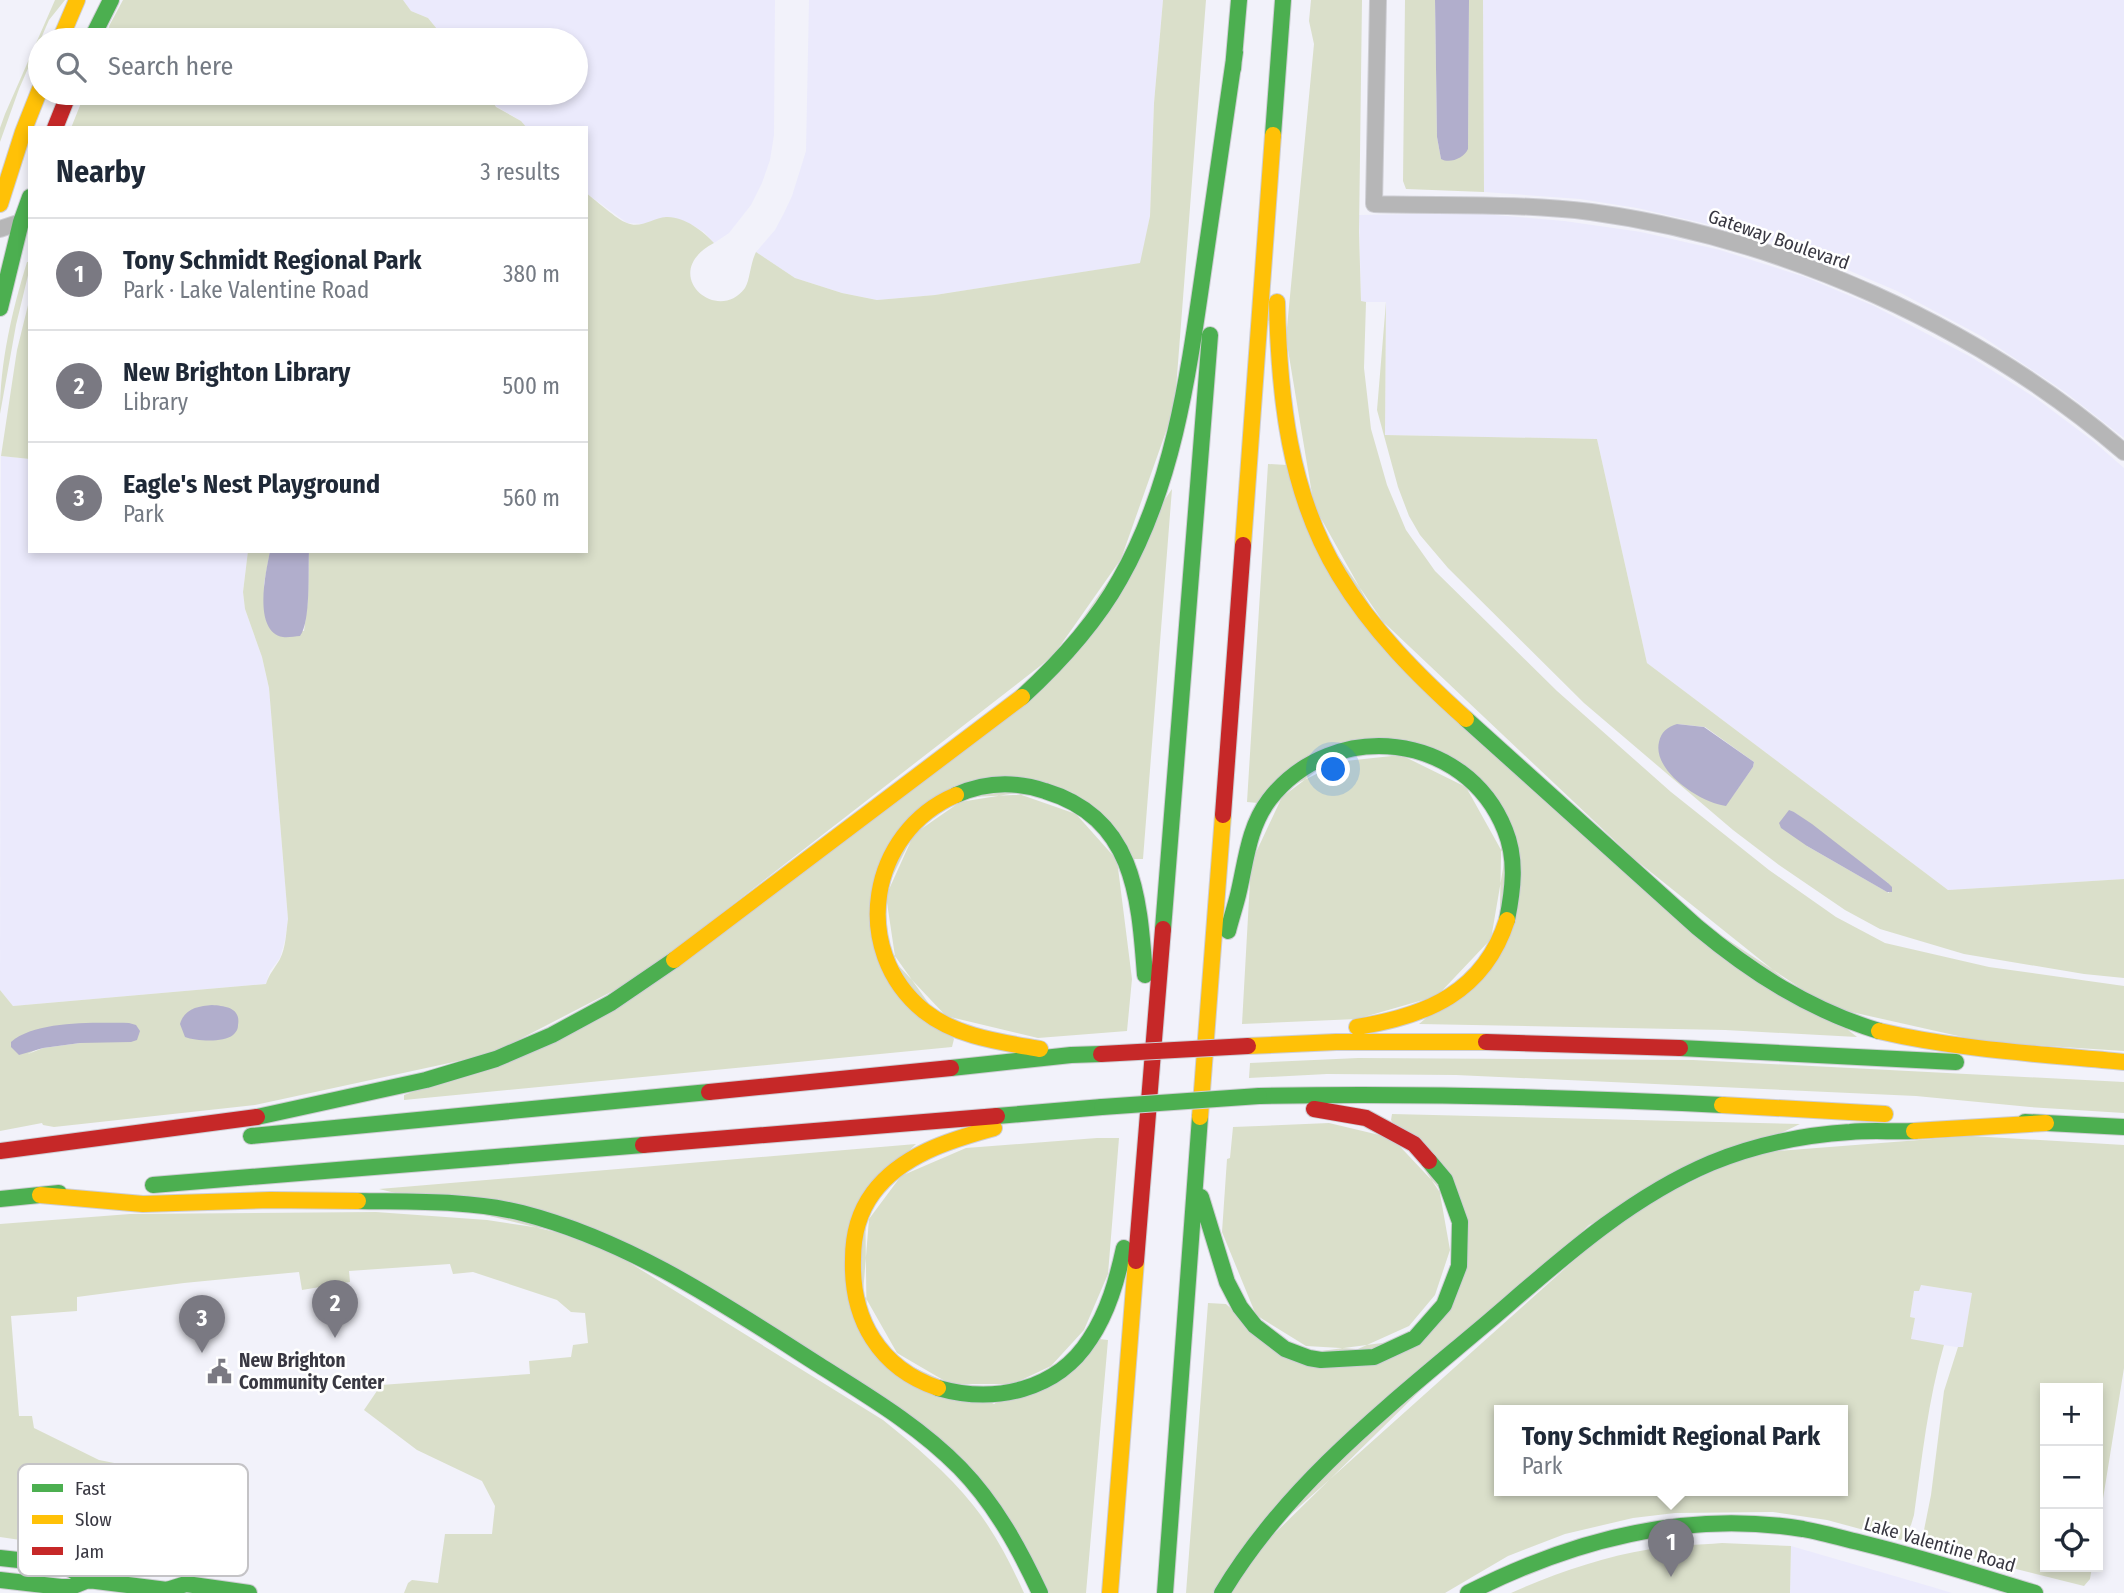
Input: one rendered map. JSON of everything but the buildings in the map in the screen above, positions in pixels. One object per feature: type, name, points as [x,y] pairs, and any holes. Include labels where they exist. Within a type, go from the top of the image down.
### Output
[{"type":"main road","points":[[65,28],[77,0]]},
{"type":"main road","points":[[97,28],[111,0]]},
{"type":"main road","points":[[1110,1593],[1239,0]]},
{"type":"main road","points":[[1165,1593],[1285,0]]},
{"type":"main road","points":[[1285,0],[1284,195],[1277,291],[1285,420],[1302,495],[1320,540],[1343,582],[1380,635],[1441,697],[1697,927],[1728,953],[1781,989],[1845,1020],[1892,1034],[1935,1042],[2124,1062]]},
{"type":"main road","points":[[0,1151],[192,1127],[303,1108],[426,1080],[496,1059],[528,1046],[591,1014],[654,974],[1019,699],[1045,676],[1094,618],[1120,579],[1149,516],[1163,475],[1181,402],[1195,327],[1235,52]]},
{"type":"main road","points":[[0,205],[34,105]]},
{"type":"main road","points":[[56,126],[64,105]]},
{"type":"main road","points":[[0,308],[28,203]]},
{"type":"main road","points":[[1210,999],[1238,897],[1244,859],[1253,829],[1267,803],[1287,781],[1298,771],[1328,754],[1370,746],[1417,751],[1459,771],[1471,779],[1498,813],[1508,841],[1514,887],[1508,920],[1498,946],[1468,984],[1438,1004],[1400,1019],[1341,1029],[1289,1044]]},
{"type":"main road","points":[[1071,1055],[974,1036],[942,1023],[913,1002],[897,982],[885,959],[876,917],[879,890],[886,866],[909,828],[934,805],[948,797],[978,785],[1025,785],[1048,790],[1075,803],[1108,829],[1122,856],[1138,900],[1152,1073]]},
{"type":"main road","points":[[241,1137],[830,1081],[1071,1055],[1289,1044],[1395,1041],[1602,1044],[2124,1071]]},
{"type":"main road","points":[[0,1199],[309,1171],[1259,1096],[1399,1094],[1550,1097],[2124,1127]]},
{"type":"main road","points":[[1196,1180],[1233,1294],[1251,1322],[1278,1344],[1300,1355],[1334,1362],[1368,1358],[1400,1346],[1416,1336],[1438,1313],[1454,1288],[1462,1259],[1463,1242],[1462,1225],[1452,1192],[1435,1164],[1411,1142],[1367,1119],[1259,1096]]},
{"type":"main road","points":[[1052,1111],[981,1131],[925,1151],[890,1174],[873,1193],[861,1213],[854,1235],[851,1262],[853,1291],[860,1316],[889,1361],[923,1384],[971,1397],[1004,1395],[1050,1378],[1081,1353],[1103,1317],[1115,1282],[1132,1215],[1147,1131]]},
{"type":"main road","points":[[1222,1593],[1262,1531],[1318,1470],[1438,1364],[1588,1240],[1622,1213],[1672,1181],[1749,1149],[1805,1137],[1865,1131],[2046,1123]]},
{"type":"main road","points":[[0,1158],[199,1140]]},
{"type":"main road","points":[[40,1195],[141,1204],[269,1200],[467,1204],[519,1213],[594,1237],[654,1263],[693,1285],[927,1437],[957,1464],[982,1495],[1027,1565],[1040,1593]]},
{"type":"main road","name":"Lake Valentine Road","points":[[1468,1593],[1536,1560],[1596,1541],[1678,1527],[1734,1524],[1796,1528],[1823,1533],[1910,1555],[2035,1593]]},
{"type":"main road","points":[[0,1558],[18,1560]]},
{"type":"main road","points":[[81,1576],[88,1580],[171,1591],[187,1584],[249,1593]]},
{"type":"main road","points":[[0,1580],[71,1587],[88,1580]]},
{"type":"street","name":"Gateway Boulevard","points":[[1378,0],[1374,204],[1499,205],[1591,212],[1701,234],[1753,249],[1826,275],[1914,312],[1970,342],[2065,404],[2124,452]]},
{"type":"street","points":[[0,205],[21,222]]},
{"type":"street","points":[[0,229],[21,222]]},
{"type":"shaded area","points":[[403,0],[775,0],[774,135],[770,160],[751,205],[729,233],[714,243],[704,232],[690,224],[667,217],[643,224],[627,223],[588,194],[588,126],[525,126],[495,105],[588,105],[588,28],[436,28],[428,18],[411,11]]},
{"type":"shaded area","points":[[809,0],[1163,0],[1154,103],[1150,216],[1141,263],[935,295],[877,300],[842,293],[795,278],[756,252],[775,230],[784,213],[806,151]]},
{"type":"shaded area","points":[[1435,0],[1469,0],[1468,149],[1460,157],[1448,161],[1441,159],[1437,137]]},
{"type":"shaded area","points":[[1483,0],[2124,0],[2124,438],[2065,392],[1983,337],[1897,291],[1836,265],[1773,242],[1637,208],[1580,199],[1484,192]]},
{"type":"shaded area","points":[[1473,213],[1564,221],[1641,232],[1720,250],[1805,277],[1874,306],[1971,357],[2037,399],[2124,468],[2124,879],[1948,890],[1647,663],[1597,439],[1385,435],[1386,302],[1361,302],[1359,215]]},
{"type":"shaded area","points":[[1,456],[28,459],[28,553],[248,553],[243,592],[245,609],[262,657],[269,688],[288,919],[280,958],[270,971],[266,984],[13,1006],[0,990]]},
{"type":"shaded area","points":[[270,553],[309,553],[306,619],[300,636],[283,637],[273,632],[267,624],[263,600]]},
{"type":"shaded area","points":[[1677,724],[1704,727],[1754,762],[1726,806],[1704,799],[1680,784],[1663,764],[1659,753],[1660,738],[1665,730]]},
{"type":"shaded area","points":[[1789,810],[1812,824],[1888,883],[1892,892],[1887,892],[1807,846],[1781,828],[1779,823]]},
{"type":"shaded area","points":[[212,1005],[235,1011],[238,1028],[235,1033],[229,1038],[216,1040],[185,1037],[180,1024],[185,1015],[197,1007]]},
{"type":"shaded area","points":[[136,1025],[140,1031],[137,1040],[131,1042],[80,1043],[43,1048],[19,1055],[11,1047],[11,1042],[22,1035],[51,1026]]},
{"type":"shaded area","points":[[1920,1285],[1972,1293],[1963,1348],[1911,1340],[1915,1318],[1910,1317],[1914,1290]]},
{"type":"shaded area","points":[[1791,1546],[1929,1586],[1952,1593],[1790,1593]]},
{"type":"green space","points":[[55,0],[65,0],[46,28],[43,28]]},
{"type":"green space","points":[[123,0],[403,0],[411,11],[428,18],[436,28],[109,28]]},
{"type":"green space","points":[[1163,0],[1206,0],[1176,389],[1169,423],[1121,559],[1053,656],[638,978],[491,1054],[255,1105],[54,1127],[42,1123],[0,1131],[0,990],[13,1006],[266,984],[280,959],[288,919],[269,688],[262,657],[245,609],[243,592],[248,553],[270,553],[264,584],[266,621],[304,631],[309,553],[588,553],[588,195],[612,214],[632,225],[673,217],[693,225],[714,243],[698,255],[691,268],[691,280],[698,291],[708,298],[720,301],[733,298],[745,288],[756,252],[795,278],[842,293],[877,300],[935,295],[1140,263],[1150,216],[1154,103]],"holes":[[[109,1023],[80,1043],[43,1048],[28,1054],[84,1024]]]},
{"type":"green space","points":[[1311,0],[1362,0],[1359,232],[1361,301],[1366,302],[1364,368],[1371,429],[1387,485],[1406,530],[1435,571],[1557,691],[1671,792],[1769,870],[1836,917],[1885,943],[1989,967],[2124,986],[2124,1051],[1985,1042],[1829,1007],[1701,922],[1374,613],[1314,506],[1286,338],[1314,44],[1309,21]]},
{"type":"green space","points":[[1405,0],[1435,0],[1437,137],[1441,159],[1468,149],[1469,0],[1483,0],[1484,192],[1406,189],[1403,181]]},
{"type":"green space","points":[[28,62],[28,68],[0,142],[0,128]]},
{"type":"green space","points":[[80,105],[495,105],[525,126],[72,126]]},
{"type":"green space","points":[[28,262],[28,275],[0,414],[2,375],[16,299]]},
{"type":"green space","points":[[1386,302],[1385,435],[1597,439],[1647,663],[1948,890],[2124,879],[2124,978],[1964,954],[1880,929],[1845,910],[1779,865],[1733,830],[1584,703],[1448,568],[1420,535],[1409,516],[1398,487],[1377,410]],"holes":[[[1677,724],[1705,727],[1754,762],[1726,805],[1693,792]],[[1794,812],[1888,883],[1889,893],[1807,846]]]},
{"type":"green space","points":[[28,305],[28,459],[1,456],[17,350]]},
{"type":"green space","points":[[1268,464],[1287,465],[1294,491],[1437,701],[1857,1037],[1725,1030],[1419,1024],[1499,957],[1502,807],[1389,738],[1258,803],[1247,802]]},
{"type":"green space","points":[[1172,489],[1143,859],[1129,859],[1072,792],[931,799],[870,921],[954,1039],[952,1047],[404,1100],[404,1095],[548,1043],[1025,702]]},
{"type":"green space","points":[[1401,755],[1466,787],[1505,857],[1491,939],[1437,996],[1357,1019],[1242,1024],[1251,863],[1282,797],[1327,763]]},
{"type":"green space","points":[[1016,793],[1076,814],[1117,860],[1132,979],[1127,1031],[1038,1038],[946,1016],[896,963],[886,896],[914,834],[960,802]]},
{"type":"green space","points":[[1358,1058],[1693,1060],[2124,1082],[2124,1113],[1916,1096],[1456,1075],[1327,1074],[1249,1078],[1250,1063]]},
{"type":"green space","points":[[1392,1114],[1800,1124],[1589,1225],[1214,1593],[1186,1593],[1208,1303],[1226,1304],[1283,1356],[1420,1338],[1468,1234],[1391,1120]]},
{"type":"green space","points":[[1329,1123],[1392,1138],[1439,1188],[1450,1250],[1435,1295],[1409,1326],[1358,1349],[1306,1346],[1256,1315],[1222,1232],[1227,1159],[1230,1158],[1233,1127]]},
{"type":"green space","points":[[1971,1136],[2124,1145],[2124,1368],[2103,1499],[2103,1383],[2040,1383],[2040,1572],[2091,1572],[2090,1579],[2084,1586],[1921,1545],[1931,1495],[1944,1391],[1958,1347],[1963,1347],[1972,1293],[1921,1285],[1919,1291],[1914,1291],[1910,1317],[1915,1318],[1911,1339],[1944,1345],[1930,1408],[1914,1515],[1901,1540],[1827,1520],[1773,1512],[1675,1513],[1633,1518],[1565,1534],[1508,1556],[1445,1593],[1229,1593],[1261,1541],[1627,1213],[1751,1153]]},
{"type":"green space","points":[[1119,1138],[1108,1274],[1084,1330],[1051,1366],[1013,1384],[950,1384],[897,1353],[863,1293],[869,1219],[901,1176],[966,1148]]},
{"type":"green space","points":[[916,1144],[865,1193],[867,1346],[994,1404],[1099,1339],[1108,1340],[1086,1593],[1043,1593],[976,1480],[653,1256],[379,1189]]},
{"type":"green space","points":[[376,1212],[487,1220],[547,1229],[614,1253],[883,1420],[952,1481],[981,1515],[1024,1593],[404,1593],[412,1580],[438,1583],[445,1534],[492,1534],[495,1506],[482,1481],[417,1450],[364,1410],[381,1385],[530,1374],[529,1361],[571,1357],[573,1345],[588,1343],[585,1313],[571,1312],[557,1300],[473,1272],[453,1274],[450,1264],[349,1271],[350,1282],[302,1290],[299,1272],[184,1283],[77,1297],[77,1311],[11,1316],[19,1416],[32,1416],[34,1428],[99,1460],[119,1464],[18,1464],[18,1540],[0,1537],[0,1224],[130,1214]]},
{"type":"green space","points":[[1722,1543],[1791,1546],[1790,1593],[1511,1593],[1562,1572],[1615,1556],[1660,1548]]},
{"type":"traffic: fast","points":[[97,28],[111,0]]},
{"type":"traffic: fast","points":[[1233,69],[1239,0]]},
{"type":"traffic: fast","points":[[1273,135],[1283,0]]},
{"type":"traffic: fast","points":[[1022,697],[1088,627],[1120,579],[1138,543],[1166,469],[1184,391],[1235,52]]},
{"type":"traffic: fast","points":[[0,308],[28,203]]},
{"type":"traffic: fast","points":[[1163,929],[1210,335]]},
{"type":"traffic: fast","points":[[1466,719],[1697,927],[1739,960],[1806,1001],[1879,1031]]},
{"type":"traffic: fast","points":[[1228,931],[1252,834],[1269,800],[1296,773],[1327,756],[1362,747],[1396,747],[1430,756],[1461,772],[1486,797],[1505,830],[1511,852],[1512,886],[1507,920]]},
{"type":"traffic: fast","points":[[956,795],[989,785],[1023,786],[1075,803],[1097,820],[1114,840],[1126,863],[1139,916],[1145,975]]},
{"type":"traffic: fast","points":[[257,1117],[426,1080],[496,1059],[552,1035],[611,1003],[674,960]]},
{"type":"traffic: fast","points":[[1680,1048],[1956,1062]]},
{"type":"traffic: fast","points":[[951,1068],[1101,1054]]},
{"type":"traffic: fast","points":[[251,1136],[709,1092]]},
{"type":"traffic: fast","points":[[1259,1096],[1491,1096],[1722,1105]]},
{"type":"traffic: fast","points":[[1102,1107],[1259,1096]]},
{"type":"traffic: fast","points":[[997,1116],[1102,1107]]},
{"type":"traffic: fast","points":[[1165,1593],[1200,1117]]},
{"type":"traffic: fast","points":[[2025,1122],[2124,1127]]},
{"type":"traffic: fast","points":[[1222,1593],[1248,1553],[1278,1516],[1343,1447],[1540,1277],[1621,1214],[1650,1195],[1711,1163],[1762,1146],[1832,1133],[1914,1131]]},
{"type":"traffic: fast","points":[[153,1185],[643,1145]]},
{"type":"traffic: fast","points":[[1201,1197],[1227,1282],[1240,1307],[1255,1326],[1285,1349],[1309,1358],[1321,1360],[1374,1357],[1415,1338],[1444,1305],[1459,1266],[1460,1222],[1445,1180],[1429,1161]]},
{"type":"traffic: fast","points":[[0,1199],[59,1193]]},
{"type":"traffic: fast","points":[[358,1201],[461,1204],[522,1213],[601,1240],[676,1277],[874,1400],[928,1439],[973,1482],[995,1512],[1015,1543],[1040,1593]]},
{"type":"traffic: fast","points":[[938,1388],[959,1393],[1002,1393],[1042,1382],[1060,1371],[1076,1357],[1102,1318],[1124,1248]]},
{"type":"traffic: fast","points":[[1468,1593],[1507,1574],[1589,1544],[1673,1527],[1716,1524],[1759,1524],[1803,1529],[1909,1555],[2035,1593]]},
{"type":"traffic: fast","points":[[0,1558],[18,1560]]},
{"type":"traffic: fast","points":[[81,1576],[88,1580],[174,1593]]},
{"type":"traffic: fast","points":[[0,1580],[61,1587],[71,1587],[88,1580]]},
{"type":"traffic: fast","points":[[167,1590],[186,1584],[249,1593]]},
{"type":"traffic: slow","points":[[65,28],[77,0]]},
{"type":"traffic: slow","points":[[0,204],[34,105]]},
{"type":"traffic: slow","points":[[1243,545],[1273,135]]},
{"type":"traffic: slow","points":[[1277,302],[1280,373],[1290,443],[1308,511],[1322,544],[1366,615],[1413,669],[1466,719]]},
{"type":"traffic: slow","points":[[674,960],[1022,697]]},
{"type":"traffic: slow","points":[[956,795],[927,812],[904,836],[888,864],[879,894],[878,926],[885,957],[900,986],[924,1011],[937,1020],[979,1037],[1040,1049]]},
{"type":"traffic: slow","points":[[1200,1117],[1223,815]]},
{"type":"traffic: slow","points":[[1357,1027],[1407,1016],[1450,996],[1468,983],[1484,966],[1497,945],[1507,920]]},
{"type":"traffic: slow","points":[[1879,1031],[1970,1047],[2124,1062]]},
{"type":"traffic: slow","points":[[1248,1046],[1336,1042],[1486,1042]]},
{"type":"traffic: slow","points":[[1722,1105],[1885,1114]]},
{"type":"traffic: slow","points":[[1914,1131],[2046,1123]]},
{"type":"traffic: slow","points":[[938,1388],[900,1368],[885,1354],[863,1321],[854,1281],[853,1250],[856,1233],[868,1200],[898,1168],[944,1144],[994,1128]]},
{"type":"traffic: slow","points":[[40,1195],[143,1204],[270,1200],[358,1201]]},
{"type":"traffic: slow","points":[[1110,1593],[1136,1261]]},
{"type":"traffic: jam","points":[[56,126],[64,105]]},
{"type":"traffic: jam","points":[[1223,815],[1243,545]]},
{"type":"traffic: jam","points":[[1136,1261],[1163,929]]},
{"type":"traffic: jam","points":[[1486,1042],[1680,1048]]},
{"type":"traffic: jam","points":[[1101,1054],[1248,1046]]},
{"type":"traffic: jam","points":[[709,1092],[951,1068]]},
{"type":"traffic: jam","points":[[1314,1109],[1366,1118],[1414,1144],[1429,1161]]},
{"type":"traffic: jam","points":[[643,1145],[997,1116]]},
{"type":"traffic: jam","points":[[0,1151],[257,1117]]},
{"type":"place","name":"New Brighton Library","points":[[335,1338]]},
{"type":"place","name":"Eagle's Nest Playground","points":[[202,1353]]},
{"type":"place","name":"New Brighton Community Center","points":[[219,1371]]},
{"type":"place","name":"Tony Schmidt Regional Park","points":[[1671,1577]]}]
